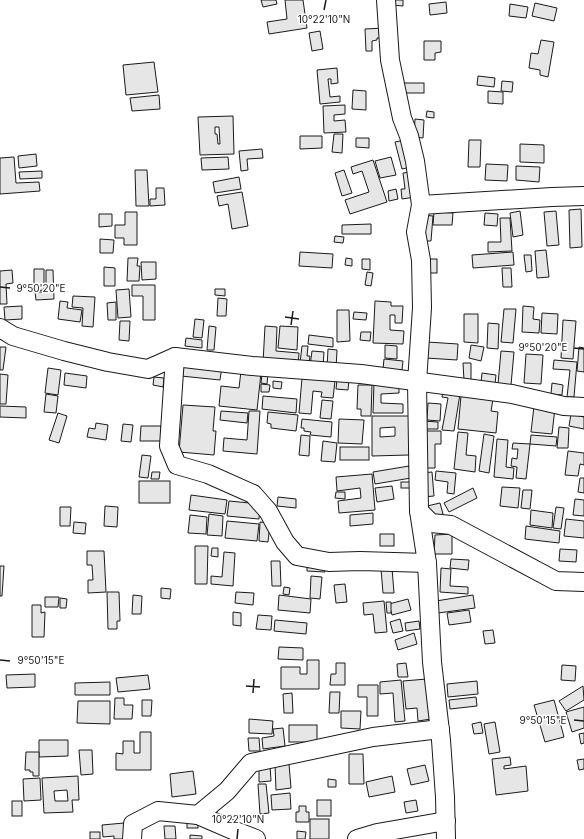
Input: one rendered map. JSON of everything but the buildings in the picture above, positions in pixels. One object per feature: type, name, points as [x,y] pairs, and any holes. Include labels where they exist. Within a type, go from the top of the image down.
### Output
[{"type":"street","points":[[386,0],[390,60],[402,118],[409,136],[415,161],[421,205],[416,232],[421,260],[422,308],[417,382],[419,511],[426,563],[432,662],[446,797],[446,839]]},
{"type":"street","points":[[421,205],[584,196]]},
{"type":"street","points":[[0,328],[12,336],[64,351],[108,362],[148,369],[175,357],[252,366],[361,374],[512,394],[564,406],[584,407]]},
{"type":"street","points":[[175,357],[169,446],[177,465],[208,474],[253,494],[268,511],[285,542],[297,556],[329,562],[360,561],[426,563]]},
{"type":"street","points":[[419,511],[432,523],[451,525],[556,581],[584,582]]},
{"type":"street","points":[[198,815],[227,791],[251,763],[373,737],[440,729]]},
{"type":"street","points":[[132,839],[133,824],[158,812],[198,815],[256,839]]},
{"type":"street","points":[[356,839],[377,833],[446,821]]}]
